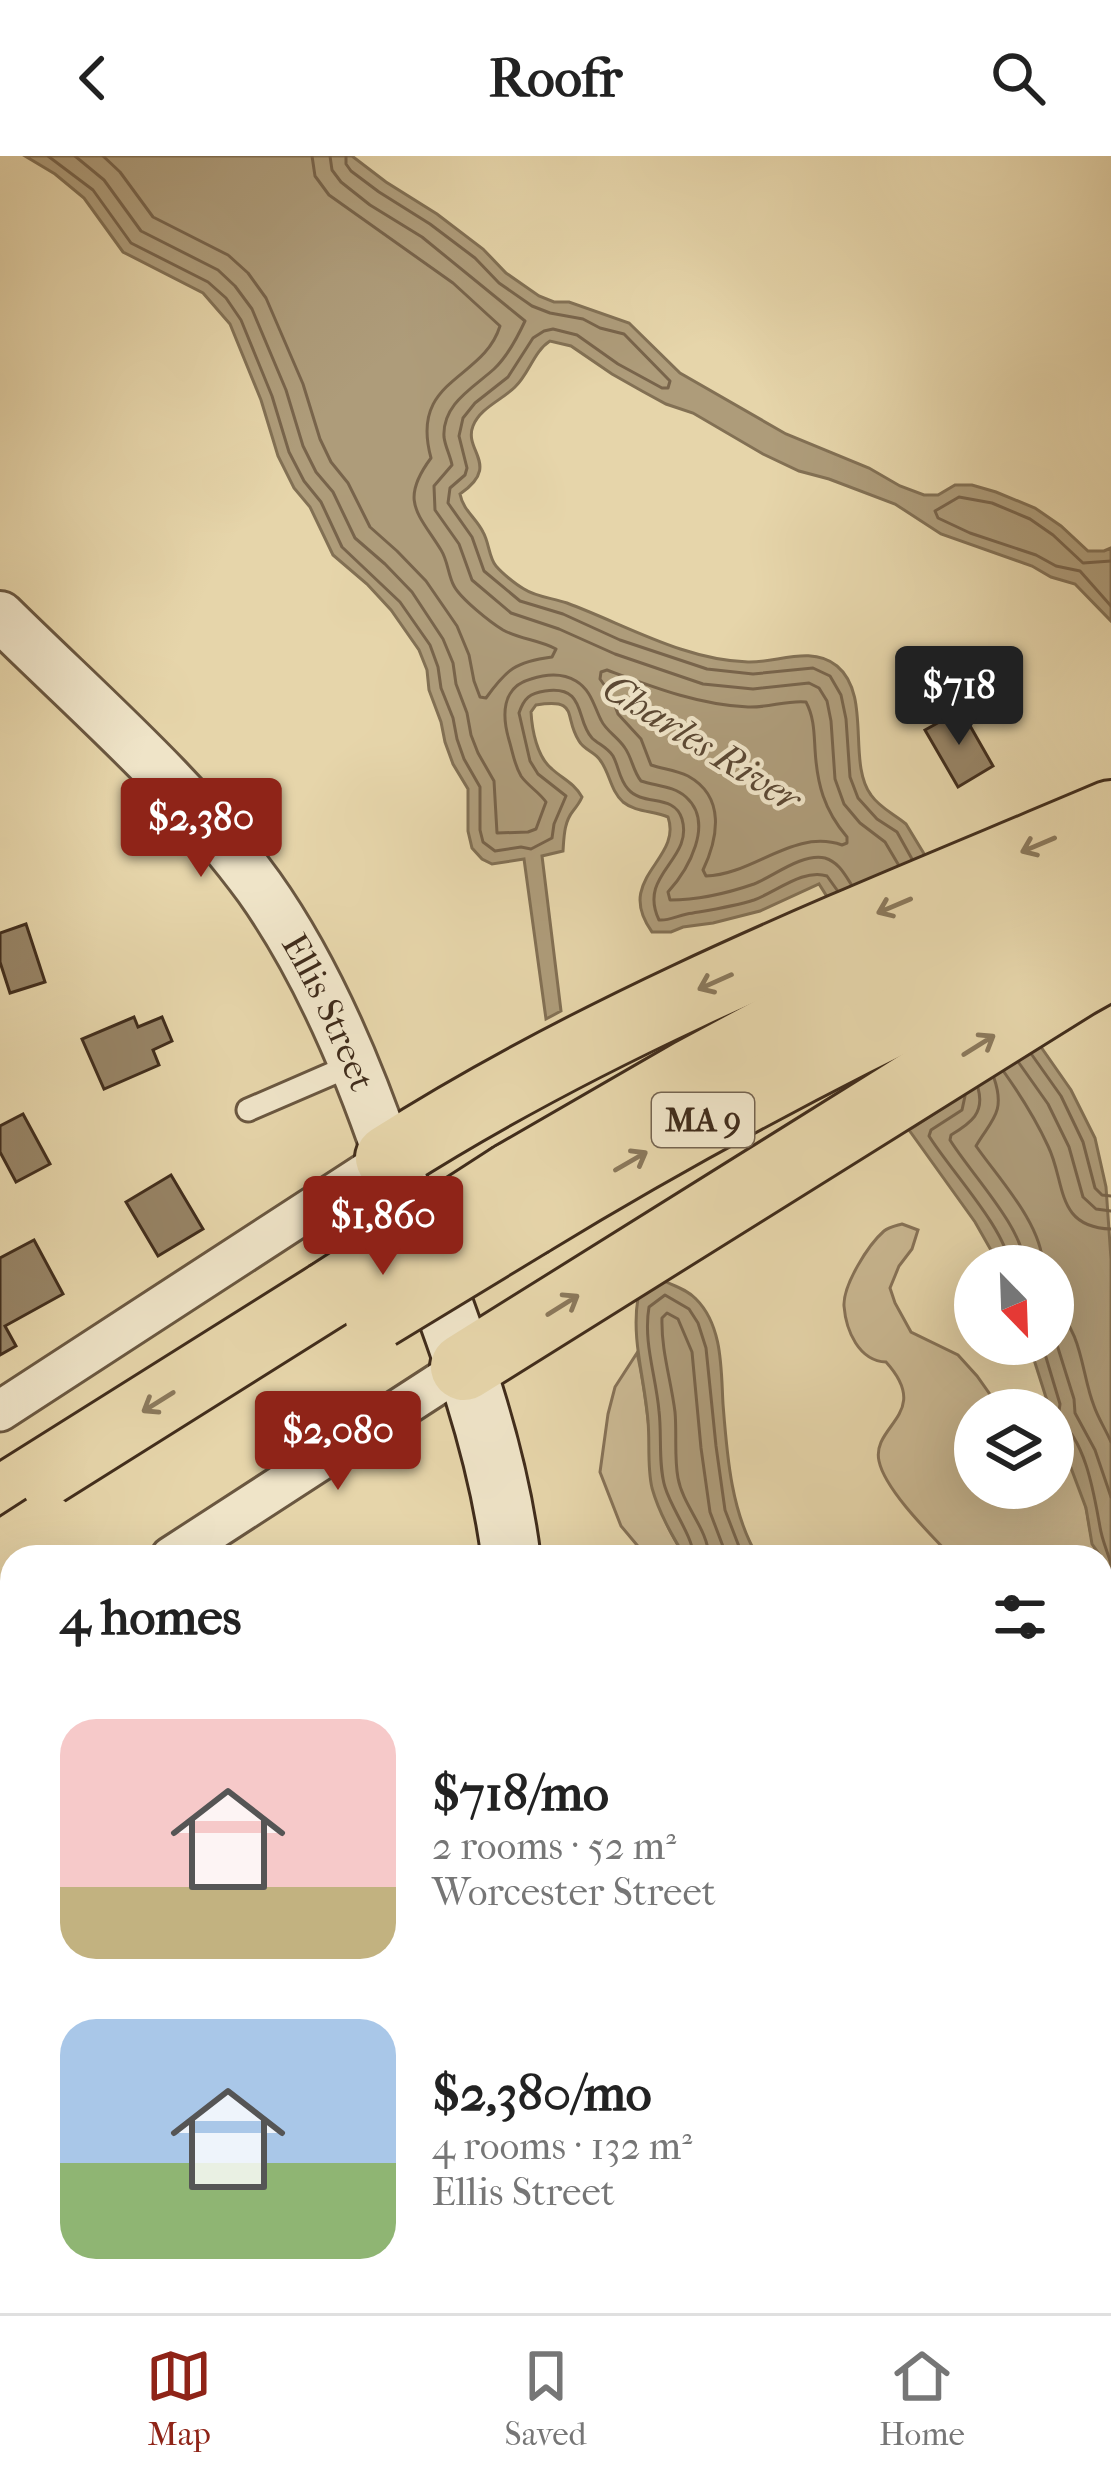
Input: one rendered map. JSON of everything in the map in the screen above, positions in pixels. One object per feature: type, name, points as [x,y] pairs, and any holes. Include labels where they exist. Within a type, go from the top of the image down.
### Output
[{"type":"highway","points":[[464,1367],[914,1085],[1005,940],[1111,814]]},
{"type":"highway","name":"MA 9","points":[[1005,940],[1111,865]]},
{"type":"highway","name":"MA 9","points":[[13,1531],[336,1315],[522,1199],[720,1111],[852,983],[1005,940],[1111,920]]},
{"type":"highway","points":[[1005,940],[1111,965]]},
{"type":"highway","points":[[389,1158],[511,1087],[706,986],[852,983]]},
{"type":"main road","points":[[389,1158],[494,1462],[509,1545]]},
{"type":"street","name":"Ellis Street","points":[[0,616],[175,788],[241,863],[297,948],[389,1158]]},
{"type":"street","points":[[0,1411],[389,1158]]},
{"type":"street","points":[[190,1545],[464,1367]]},
{"type":"lane","points":[[248,1110],[352,1065]]},
{"type":"shaded area","points":[[902,1224],[918,1230],[890,1288],[895,1303],[911,1332],[954,1353],[954,1365],[967,1365],[986,1389],[954,1389],[954,1509],[1074,1509],[1074,1471],[1094,1545],[941,1545],[910,1512],[879,1461],[883,1438],[897,1418],[904,1394],[886,1362],[868,1356],[856,1343],[844,1306],[852,1277],[886,1230]]},
{"type":"shaded area","points":[[637,1353],[663,1514],[678,1545],[637,1545],[621,1526],[600,1472],[615,1387]]},
{"type":"water","name":"Charles River","points":[[25,156],[352,156],[437,214],[539,296],[629,323],[680,373],[786,434],[924,495],[938,495],[955,485],[996,492],[1035,508],[1088,551],[1111,548],[1111,621],[1075,584],[941,534],[895,504],[799,471],[642,391],[571,346],[550,341],[515,387],[476,420],[471,435],[480,466],[472,484],[460,494],[496,566],[529,592],[701,655],[748,662],[816,657],[837,666],[848,679],[857,711],[860,765],[871,795],[906,824],[1071,1090],[1095,1138],[1106,1187],[1111,1259],[1111,1545],[1092,1544],[1074,1476],[1074,1389],[1043,1389],[1036,1365],[1074,1365],[1074,1245],[988,1245],[909,1130],[955,1100],[819,884],[760,911],[671,932],[652,932],[640,897],[666,846],[668,817],[623,802],[600,760],[579,741],[565,707],[536,705],[531,712],[543,758],[582,797],[568,820],[563,851],[542,856],[561,1011],[546,1019],[524,859],[492,864],[472,848],[468,789],[445,742],[419,650],[391,610],[333,555],[310,507],[294,488],[230,324],[203,293],[123,252],[84,198]]},
{"type":"water","points":[[664,1281],[696,1299],[711,1322],[721,1363],[732,1483],[752,1545],[678,1545],[666,1524],[650,1472],[637,1344],[638,1298]]},
{"type":"building","points":[[961,710],[993,766],[958,787],[925,730]]},
{"type":"building","points":[[26,924],[45,982],[10,993],[0,962],[0,933]]},
{"type":"building","points":[[134,1017],[138,1027],[162,1017],[172,1041],[153,1050],[159,1065],[104,1089],[82,1039]]},
{"type":"building","points":[[23,1114],[50,1164],[16,1182],[0,1152],[0,1126]]},
{"type":"building","points":[[171,1175],[203,1229],[158,1256],[126,1202]]},
{"type":"building","points":[[34,1240],[63,1294],[5,1326],[16,1346],[0,1355],[0,1258]]}]
